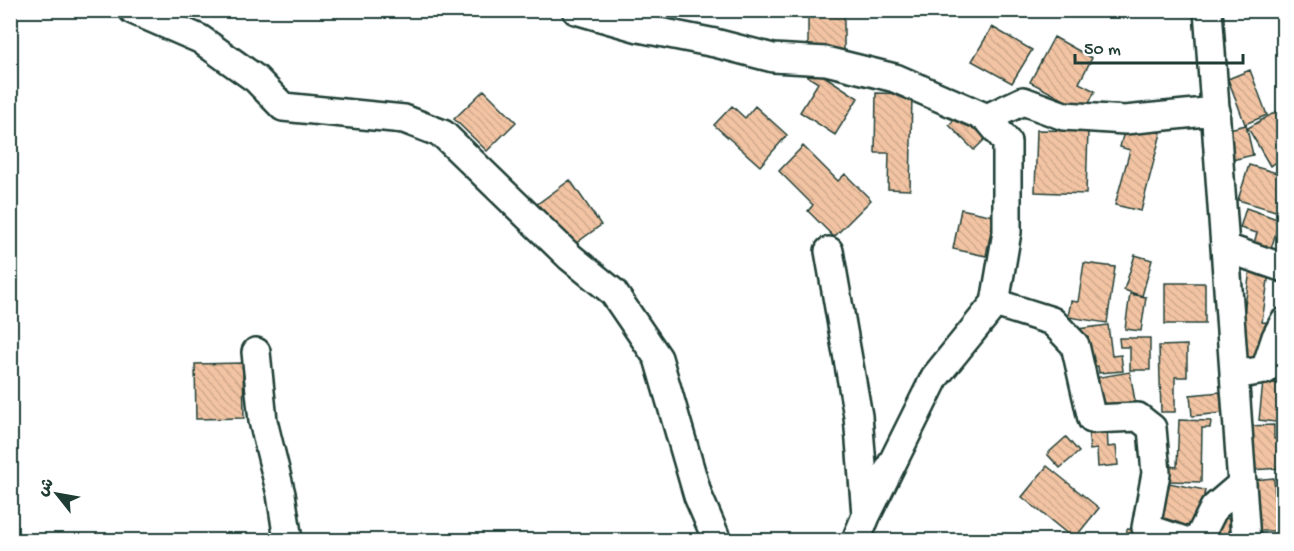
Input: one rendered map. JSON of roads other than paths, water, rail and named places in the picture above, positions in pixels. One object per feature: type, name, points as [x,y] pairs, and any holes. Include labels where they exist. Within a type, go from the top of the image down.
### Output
[{"type":"street","points":[[133,10],[200,39],[256,79],[283,107],[404,119],[443,134],[570,257],[613,292],[658,358],[698,496],[717,540]]},
{"type":"street","points":[[576,10],[639,28],[715,43],[773,58],[826,61],[895,78],[987,118],[1007,142],[1007,232],[995,303],[935,377],[861,528]]},
{"type":"street","points":[[1208,10],[1246,540]]},
{"type":"street","points":[[987,118],[1023,101],[1064,116],[1125,120],[1216,111]]},
{"type":"street","points":[[1226,248],[1284,268]]},
{"type":"street","points":[[829,251],[858,416],[861,528]]},
{"type":"street","points":[[995,303],[1052,321],[1075,345],[1092,419],[1138,417],[1152,428],[1156,473],[1146,528],[1182,540]]},
{"type":"street","points":[[1234,375],[1265,370],[1276,337],[1284,322]]},
{"type":"street","points":[[256,352],[263,421],[288,540]]},
{"type":"street","points":[[1198,540],[1214,508],[1242,484]]}]
